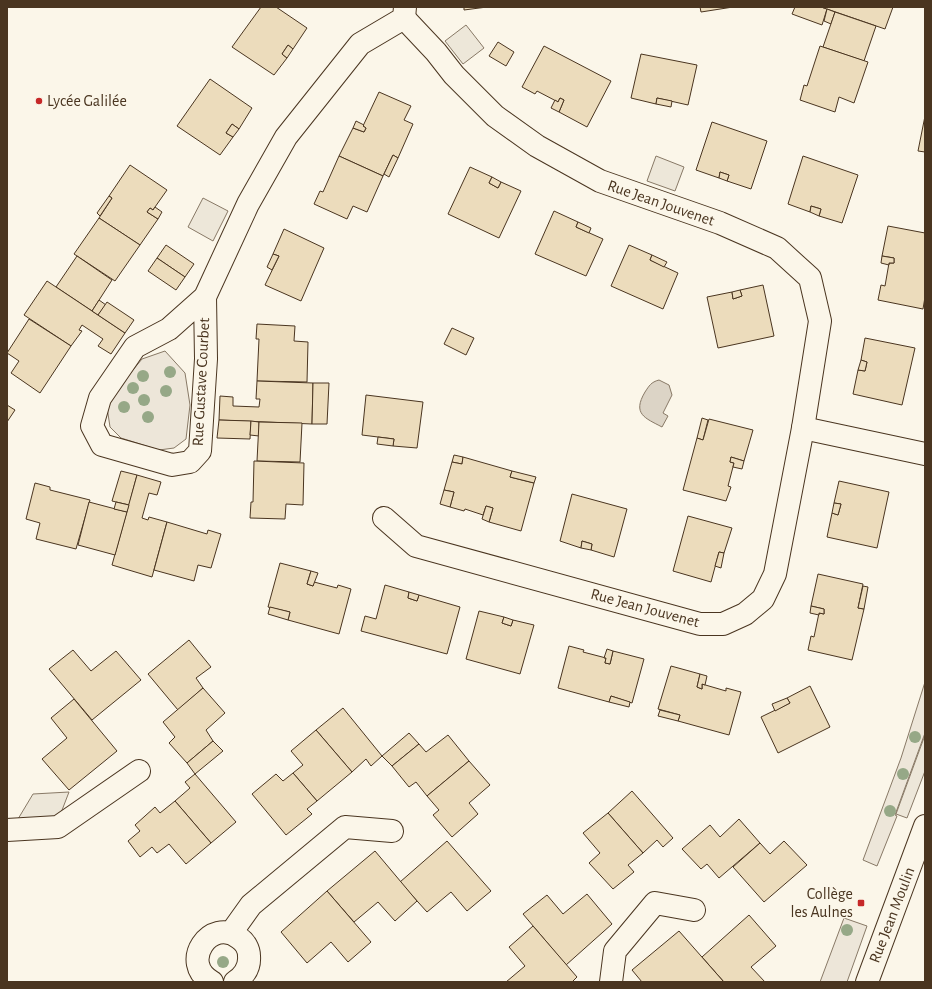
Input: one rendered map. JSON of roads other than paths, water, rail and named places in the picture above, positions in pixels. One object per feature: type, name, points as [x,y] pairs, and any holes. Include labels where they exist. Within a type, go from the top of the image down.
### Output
[{"type":"street","name":"Rue Gustave Courbet","points":[[205,297],[206,359],[200,451],[190,462],[172,465],[102,445],[92,426],[100,398],[135,346],[169,329],[205,297],[248,204],[286,137],[360,44],[405,12]]},
{"type":"street","name":"Rue Jean Jouvenet","points":[[384,518],[416,546],[700,624],[723,624],[745,614],[763,599],[775,574],[803,428],[820,320],[810,278],[777,248],[720,223],[600,181],[537,146],[495,116],[454,76],[405,12]]},
{"type":"street","points":[[803,428],[925,454]]},
{"type":"street","points":[[7,830],[58,827],[139,771]]},
{"type":"street","name":"Rue Jean Moulin","points":[[867,982],[925,826]]},
{"type":"street","points":[[231,933],[251,905],[345,827],[392,831]]},
{"type":"street","points":[[611,982],[615,951],[655,903],[694,910]]},
{"type":"street","points":[[212,982],[203,975],[199,969],[197,955],[200,948],[209,936],[223,932],[231,933],[244,942],[248,949],[248,965],[246,972],[240,981]]},
{"type":"place","name":"Lycée Galilée","points":[[39,101]]},
{"type":"place","name":"Collège les Aulnes","points":[[861,903]]}]
